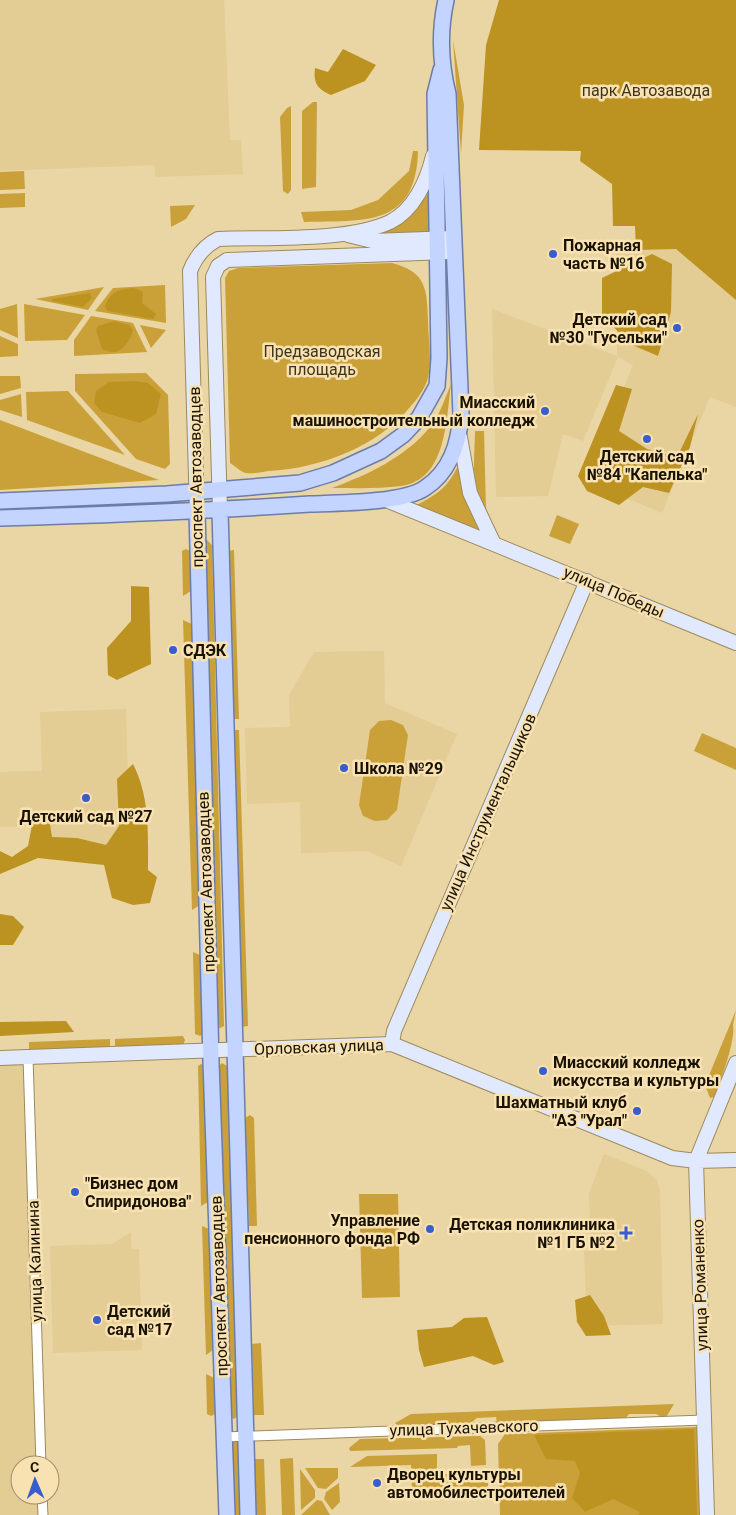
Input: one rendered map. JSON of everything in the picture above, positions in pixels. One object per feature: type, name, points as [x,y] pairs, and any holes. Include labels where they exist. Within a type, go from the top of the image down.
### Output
[{"type":"main road","points":[[446,0],[441,23],[442,66],[448,94],[461,414],[460,437],[470,493],[492,542]]},
{"type":"main road","points":[[0,501],[167,494],[300,483],[333,473],[381,451],[403,435],[418,418],[437,386],[435,94],[442,66]]},
{"type":"main road","points":[[347,234],[391,221],[413,202],[428,176],[436,146]]},
{"type":"main road","points":[[347,234],[372,241],[437,246],[455,245]]},
{"type":"main road","name":"проспект Автозаводцев","points":[[227,1515],[211,1051],[190,271],[201,251],[218,239],[347,234]]},
{"type":"main road","name":"проспект Автозаводцев","points":[[248,1515],[212,277],[218,266],[227,260],[437,246]]},
{"type":"main road","points":[[0,518],[220,510],[386,500],[424,490],[444,473],[460,437]]},
{"type":"main road","name":"улица Победы","points":[[386,500],[736,642]]},
{"type":"main road","name":"улица Инструментальщиков","points":[[392,1044],[394,1031],[457,881],[587,581]]},
{"type":"main road","name":"Орловская улица","points":[[0,1058],[392,1044],[672,1158],[696,1161],[736,1160]]},
{"type":"main road","name":"улица Романенко","points":[[707,1515],[696,1161],[736,1063]]},
{"type":"street","name":"улица Калинина","points":[[28,1057],[41,1455]]},
{"type":"street","name":"улица Тухачевского","points":[[224,1437],[704,1420]]},
{"type":"shaded area","points":[[0,0],[224,0],[230,140],[241,140],[243,174],[155,177],[154,165],[0,171]]},
{"type":"shaded area","points":[[676,249],[736,300],[736,407],[710,397],[662,513],[585,481],[633,365],[618,357],[583,441],[563,434],[548,496],[496,497],[492,309],[617,356],[616,254],[620,250]]},
{"type":"shaded area","name":"Школа №29","points":[[384,651],[385,703],[457,734],[401,866],[367,851],[301,853],[300,802],[247,804],[245,728],[290,727],[289,695],[314,652]]},
{"type":"shaded area","name":"Детский сад №27","points":[[126,709],[130,850],[45,853],[44,825],[0,827],[0,772],[42,771],[40,712]]},
{"type":"shaded area","points":[[0,1062],[24,1062],[38,1455],[10,1455],[10,1505],[39,1505],[39,1515],[0,1515]]},
{"type":"shaded area","name":"Детская поликлиника №1 ГБ №2","points":[[604,1154],[647,1171],[657,1180],[660,1191],[663,1324],[587,1326],[584,1251],[591,1251],[589,1193]]},
{"type":"shaded area","name":"Детский сад №17","points":[[131,1232],[131,1249],[139,1249],[142,1350],[53,1353],[50,1246],[112,1244]]},
{"type":"green space","name":"парк Автозавода","points":[[499,0],[736,0],[736,300],[676,249],[636,250],[635,226],[613,226],[612,184],[580,161],[581,151],[479,150],[486,45]]},
{"type":"green space","points":[[453,40],[464,105],[461,154]]},
{"type":"green space","points":[[343,49],[376,65],[365,81],[331,95],[317,85],[315,68],[328,72]]},
{"type":"green space","points":[[313,102],[317,102],[316,187],[302,189],[302,111]]},
{"type":"green space","points":[[291,106],[291,190],[288,194],[283,191],[280,117]]},
{"type":"green space","points":[[413,151],[418,151],[415,176],[408,195],[396,207],[382,215],[365,219],[304,222],[301,212],[351,210],[378,200],[409,171]]},
{"type":"green space","points":[[24,171],[25,189],[0,190],[0,172]]},
{"type":"green space","points":[[429,192],[430,232],[372,234],[390,227],[404,218]]},
{"type":"green space","points":[[25,193],[25,207],[0,208],[0,194]]},
{"type":"green space","points":[[195,205],[186,219],[171,227],[170,206]]},
{"type":"green space","points":[[652,254],[672,264],[671,312],[658,356],[630,344],[602,315],[602,278]]},
{"type":"green space","name":"Предзаводская площадь","points":[[392,263],[412,271],[418,277],[425,290],[427,299],[430,367],[424,388],[413,403],[382,433],[347,453],[328,460],[289,469],[252,473],[246,473],[230,463],[225,278],[229,271],[238,268]]},
{"type":"green space","points":[[165,285],[166,323],[95,311],[113,288]]},
{"type":"green space","points":[[104,287],[88,310],[35,299]]},
{"type":"green space","points":[[134,288],[143,292],[142,303],[156,314],[153,319],[108,311],[105,307],[109,298],[116,292]]},
{"type":"green space","points":[[90,293],[92,298],[83,307],[52,301],[52,299]]},
{"type":"green space","points":[[17,304],[18,338],[0,330],[0,309]]},
{"type":"green space","points":[[24,304],[85,315],[67,340],[25,341]]},
{"type":"green space","points":[[91,316],[133,323],[147,352],[74,356],[74,340]]},
{"type":"green space","points":[[114,321],[129,325],[133,330],[122,349],[113,352],[102,349],[96,330],[98,326]]},
{"type":"green space","points":[[140,325],[166,330],[151,348]]},
{"type":"green space","points":[[0,336],[18,344],[18,356],[0,357]]},
{"type":"green space","points":[[146,373],[168,395],[170,464],[165,469],[136,459],[75,391],[75,374]]},
{"type":"green space","points":[[0,376],[20,376],[21,388],[0,394]]},
{"type":"green space","points":[[134,381],[148,383],[161,394],[156,414],[140,423],[102,412],[94,403],[96,391],[109,382]]},
{"type":"green space","points":[[451,384],[441,446],[436,460],[428,472],[416,481],[401,486],[332,488],[385,464],[420,438],[437,417]]},
{"type":"green space","points":[[616,385],[632,389],[619,431],[647,449],[677,457],[698,414],[690,447],[669,493],[643,487],[619,505],[587,491],[578,476]]},
{"type":"green space","points":[[68,391],[125,455],[27,420],[26,392]]},
{"type":"green space","points":[[21,394],[22,417],[0,410],[0,400]]},
{"type":"green space","points":[[0,420],[159,480],[0,490]]},
{"type":"green space","points":[[475,431],[484,431],[486,510],[477,493],[475,483]]},
{"type":"green space","points":[[461,459],[467,497],[482,533],[413,507],[430,498],[448,483]]},
{"type":"green space","points":[[557,515],[579,524],[570,544],[549,536]]},
{"type":"green space","points":[[207,540],[212,545],[224,1026],[220,1028],[215,1026],[203,543]]},
{"type":"green space","points":[[186,549],[190,551],[191,591],[183,596],[182,551]]},
{"type":"green space","points":[[234,550],[239,719],[232,719],[227,551]]},
{"type":"green space","points":[[131,586],[149,587],[151,664],[117,680],[108,675],[107,648],[131,621]]},
{"type":"green space","points":[[183,620],[192,624],[200,905],[192,910]]},
{"type":"green space","points":[[391,720],[403,725],[408,735],[397,810],[387,820],[375,821],[363,816],[359,805],[370,730],[379,721]]},
{"type":"green space","points":[[233,730],[239,730],[248,1026],[241,1027]]},
{"type":"green space","points":[[702,733],[736,748],[736,770],[694,751]]},
{"type":"green space","points":[[133,764],[143,789],[147,816],[148,870],[157,877],[150,903],[133,905],[112,898],[104,865],[38,858],[0,874],[0,851],[12,857],[28,846],[33,820],[49,818],[52,837],[77,838],[106,845],[119,826],[117,779]]},
{"type":"green space","points":[[0,914],[13,916],[24,927],[13,945],[0,945]]},
{"type":"green space","points":[[193,952],[202,956],[204,1034],[200,1036],[195,1034]]},
{"type":"green space","points":[[736,1010],[727,1060],[714,1097],[710,1098],[705,1085]]},
{"type":"green space","points":[[66,1021],[74,1032],[0,1036],[0,1022]]},
{"type":"green space","points":[[183,1036],[185,1040],[183,1045],[115,1047],[115,1039]]},
{"type":"green space","points":[[110,1039],[110,1047],[29,1050],[29,1042]]},
{"type":"green space","points":[[222,1063],[227,1066],[239,1415],[234,1419],[229,1416],[218,1067]]},
{"type":"green space","points":[[204,1065],[208,1202],[201,1206],[198,1066]]},
{"type":"green space","points":[[250,1115],[254,1118],[257,1226],[249,1226],[245,1118]]},
{"type":"green space","points":[[359,1194],[398,1194],[400,1297],[362,1298]]},
{"type":"green space","points":[[202,1226],[209,1229],[213,1350],[206,1355]]},
{"type":"green space","points":[[590,1295],[604,1316],[611,1335],[586,1336],[577,1322],[575,1300]]},
{"type":"green space","points":[[487,1317],[504,1362],[494,1365],[473,1356],[424,1367],[419,1350],[417,1330],[452,1327],[464,1318]]},
{"type":"green space","points":[[261,1343],[264,1415],[254,1415],[252,1344]]},
{"type":"green space","points":[[206,1374],[214,1378],[215,1414],[211,1416],[207,1414]]},
{"type":"green space","points":[[674,1404],[665,1419],[656,1414],[629,1414],[624,1420],[497,1424],[496,1417],[477,1418],[468,1425],[399,1427],[395,1423],[411,1414]]},
{"type":"green space","points":[[697,1427],[700,1515],[500,1515],[498,1444],[505,1434]]},
{"type":"green space","points":[[694,1429],[697,1515],[638,1515],[640,1512],[613,1499],[585,1512],[572,1498],[580,1473],[575,1461],[546,1459],[534,1435]]},
{"type":"green space","points":[[480,1436],[485,1440],[486,1465],[471,1466],[470,1445],[458,1446],[457,1448],[350,1451],[349,1448],[360,1439]]},
{"type":"green space","points":[[235,1440],[239,1442],[241,1515],[234,1515],[232,1443]]},
{"type":"green space","points":[[437,1454],[437,1472],[488,1483],[488,1490],[412,1492],[411,1465],[350,1467],[367,1456]]},
{"type":"green space","points":[[293,1458],[295,1515],[282,1515],[280,1459]]},
{"type":"green space","points":[[254,1459],[264,1459],[266,1515],[256,1515]]},
{"type":"green space","points":[[305,1468],[338,1468],[338,1478],[326,1489],[318,1488]]},
{"type":"green space","points":[[300,1469],[315,1490],[315,1498],[301,1510]]},
{"type":"green space","points":[[339,1483],[340,1502],[332,1510],[324,1499],[326,1492]]},
{"type":"green space","points":[[317,1500],[322,1501],[330,1515],[301,1515]]},
{"type":"place","name":"Пожарная часть №16","points":[[553,254]]},
{"type":"place","name":"Детский сад №30 \"Гусельки\"","points":[[677,328]]},
{"type":"place","name":"Миасский машиностроительный колледж","points":[[545,411]]},
{"type":"place","name":"Детский сад №84 \"Капелька\"","points":[[647,439]]},
{"type":"place","name":"СДЭК","points":[[173,650]]},
{"type":"place","name":"Школа №29","points":[[344,768]]},
{"type":"place","name":"Детский сад №27","points":[[86,798]]},
{"type":"place","name":"Миасский колледж искусства и культуры","points":[[543,1071]]},
{"type":"place","name":"Шахматный клуб \"АЗ \"Урал\"","points":[[637,1111]]},
{"type":"place","name":"\"Бизнес дом Спиридонова\"","points":[[75,1192]]},
{"type":"place","name":"Управление пенсионного фонда РФ","points":[[430,1229]]},
{"type":"place","name":"Детская поликлиника №1 ГБ №2","points":[[626,1233]]},
{"type":"place","name":"Детский сад №17","points":[[97,1320]]},
{"type":"place","name":"Дворец культуры автомобилестроителей","points":[[377,1483]]}]
